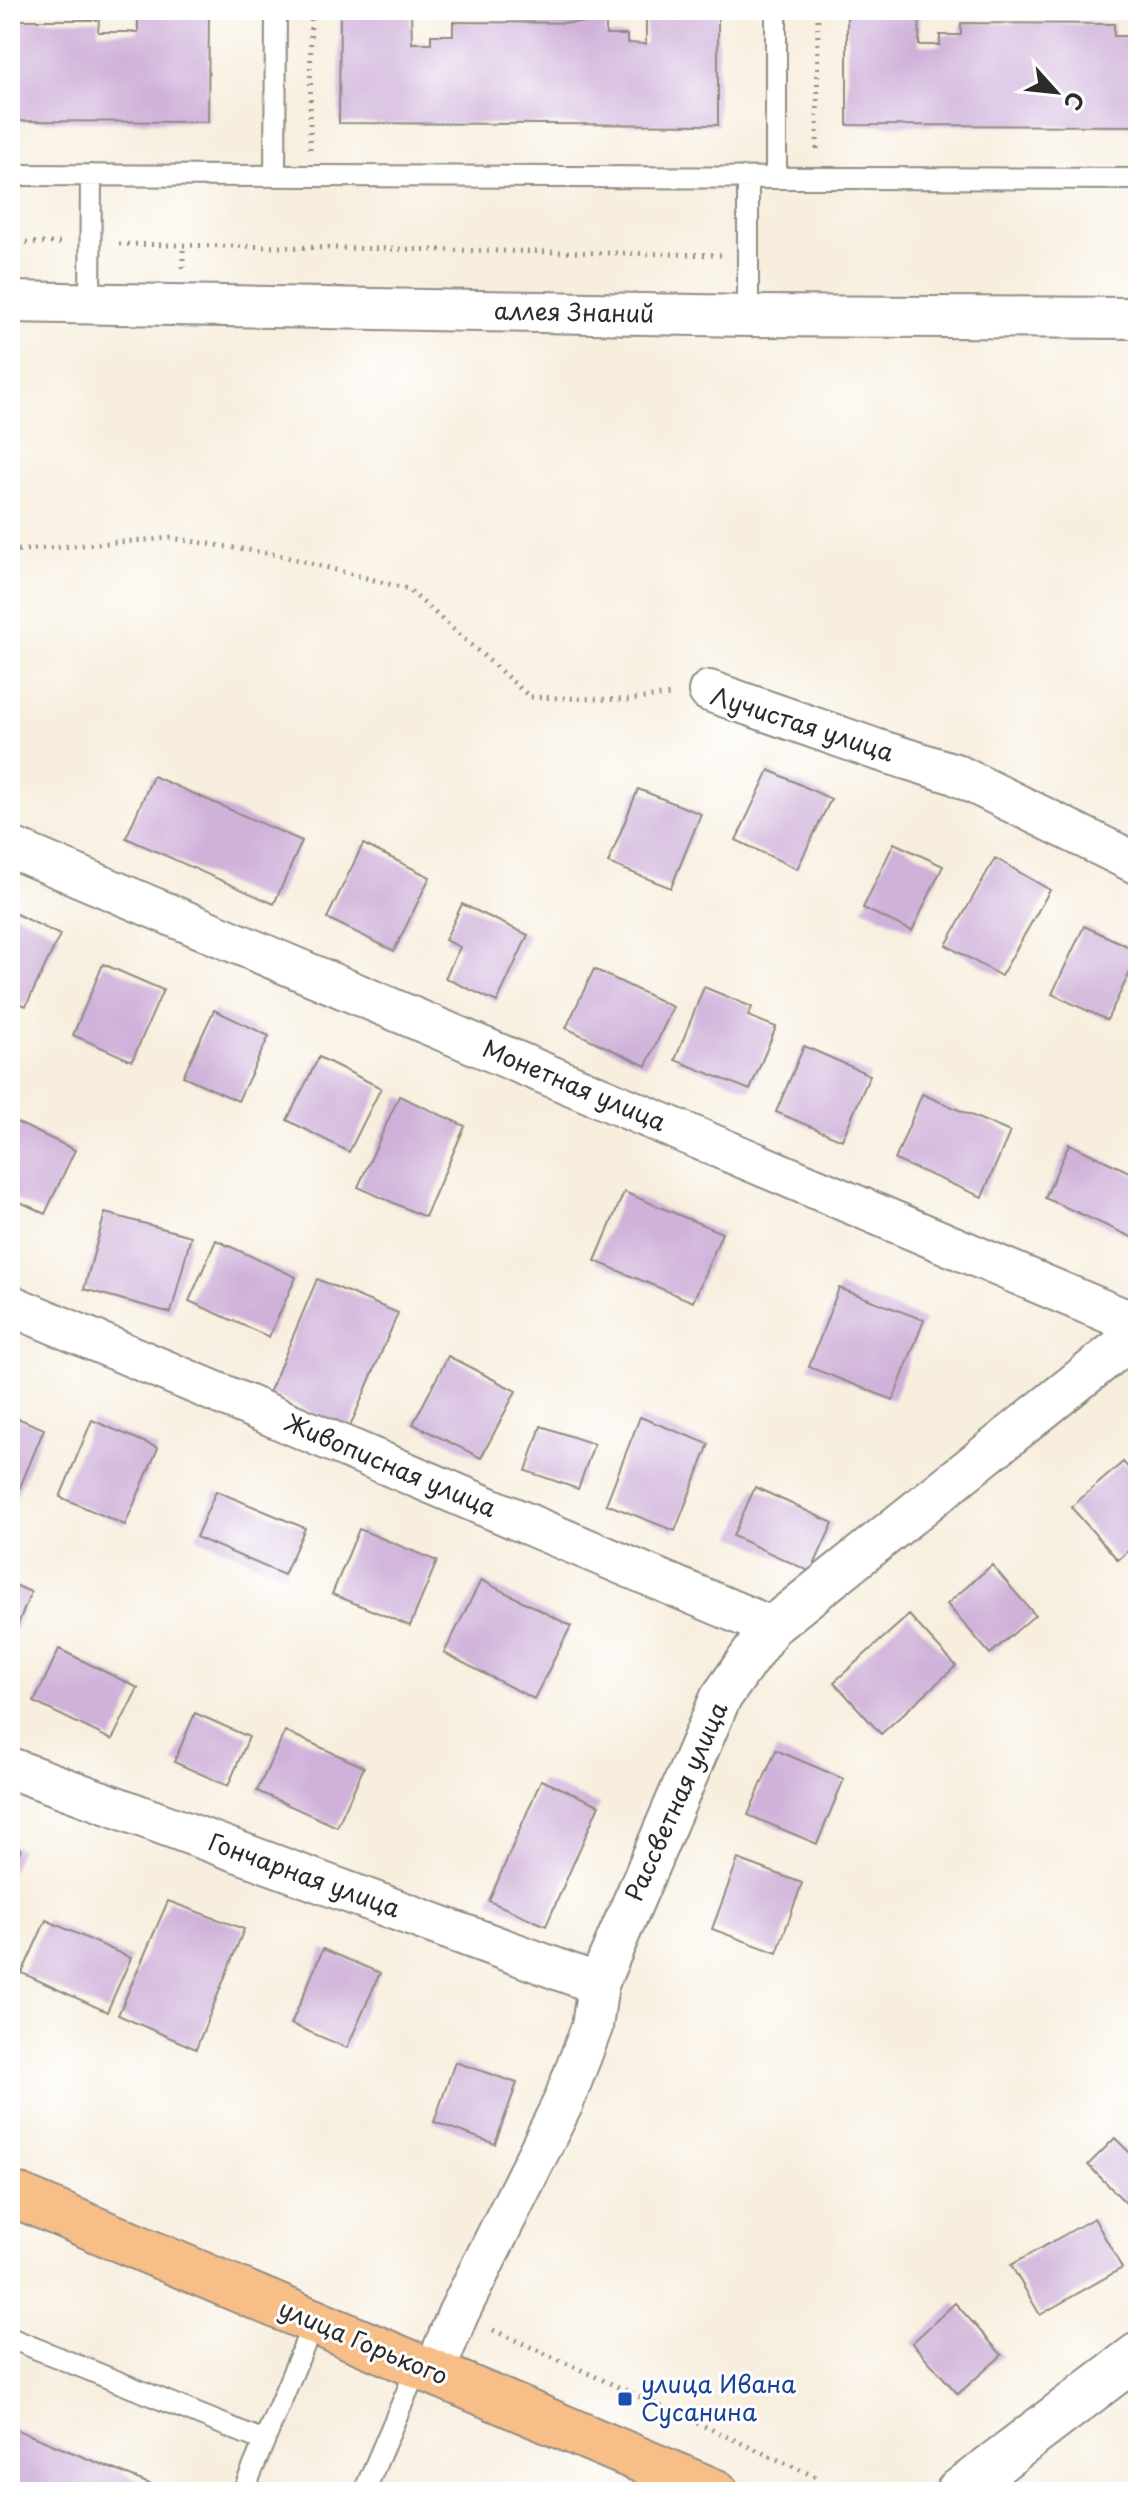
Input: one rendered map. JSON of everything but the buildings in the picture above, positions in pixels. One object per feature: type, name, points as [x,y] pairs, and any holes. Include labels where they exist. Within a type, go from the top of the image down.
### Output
[{"type":"main road","name":"улица Горького","points":[[10,2193],[716,2492]]},
{"type":"street","name":"аллея Знаний","points":[[10,302],[748,316],[1138,318]]},
{"type":"street","name":"Лучистая улица","points":[[709,691],[955,774],[1138,864]]},
{"type":"street","name":"Монетная улица","points":[[10,847],[1138,1325]]},
{"type":"street","name":"Живописная улица","points":[[10,1305],[771,1627]]},
{"type":"street","name":"Рассветная улица","points":[[426,2369],[458,2314],[563,2103],[592,2027],[598,1984],[720,1699],[771,1627],[1138,1333]]},
{"type":"street","name":"Гончарная улица","points":[[10,1768],[598,1984]]},
{"type":"street","points":[[958,2492],[1138,2355]]},
{"type":"lane","points":[[275,176],[276,10]]},
{"type":"lane","points":[[776,10],[776,178]]},
{"type":"lane","points":[[10,175],[1138,179]]},
{"type":"lane","points":[[90,303],[91,175]]},
{"type":"lane","points":[[748,178],[748,316]]},
{"type":"lane","points":[[243,2492],[314,2322]]},
{"type":"lane","points":[[10,2338],[264,2441]]},
{"type":"lane","points":[[364,2492],[426,2369]]},
{"type":"path","points":[[310,154],[311,10]]},
{"type":"path","points":[[817,178],[818,10]]},
{"type":"path","points":[[10,242],[748,255]]},
{"type":"path","name":"Лучистая улица","points":[[10,551],[171,538],[279,555],[408,589],[530,697],[628,700],[709,691]]},
{"type":"path","points":[[458,2314],[816,2477]]},
{"type":"place","name":"улица Ивана Сусанина","points":[[625,2399]]}]
